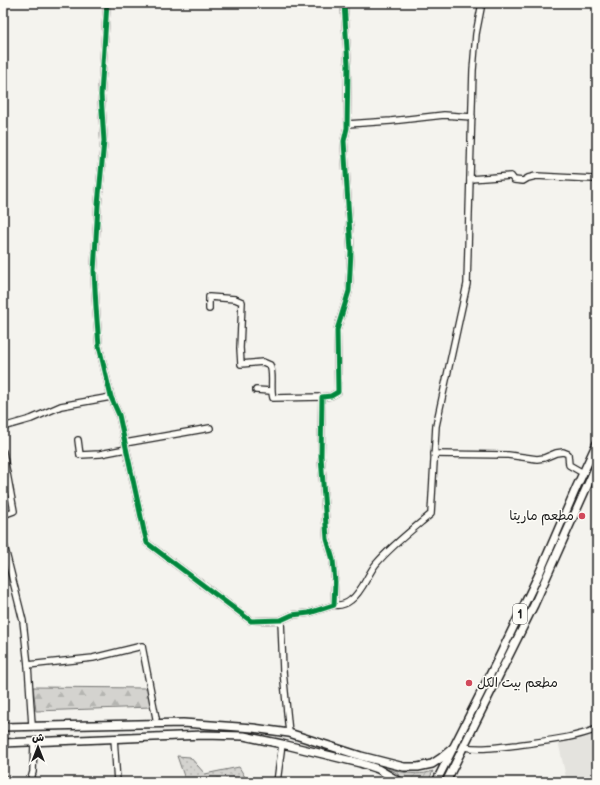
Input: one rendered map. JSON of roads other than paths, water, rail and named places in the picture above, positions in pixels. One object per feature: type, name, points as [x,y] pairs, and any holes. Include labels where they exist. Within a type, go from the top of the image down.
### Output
[{"type":"main road","name":"1","points":[[436,782],[539,574],[597,443]]},
{"type":"main road","name":"1","points":[[446,782],[534,605],[597,464]]},
{"type":"main road","points":[[577,486],[586,491]]},
{"type":"main road","points":[[500,655],[507,660]]},
{"type":"main road","points":[[3,726],[204,724],[289,733],[361,760],[400,782]]},
{"type":"main road","points":[[95,725],[95,739]]},
{"type":"main road","points":[[3,743],[204,734],[244,736],[361,760],[404,767],[418,767],[432,764],[454,747]]},
{"type":"street","points":[[108,3],[101,96],[104,141],[94,271],[99,346],[111,397],[120,415],[147,543],[251,621],[281,620],[292,615],[309,613],[334,605],[340,606],[352,600],[375,565],[401,538],[430,514],[436,426],[467,284],[475,44],[482,3]]},
{"type":"street","points":[[209,309],[209,297],[235,299],[242,302],[240,348],[241,364],[263,362],[270,364],[272,370],[272,398],[322,397],[331,396],[338,392],[337,330],[349,290],[350,250],[344,142],[347,128],[348,65],[344,3]]},
{"type":"street","points":[[347,124],[391,122],[444,115],[472,117]]},
{"type":"street","points":[[470,179],[511,176],[514,180],[523,181],[536,176],[597,178]]},
{"type":"street","points":[[256,390],[271,391]]},
{"type":"street","points":[[3,426],[31,418],[61,406],[111,397]]},
{"type":"street","points":[[322,397],[321,456],[328,539],[333,560],[335,582],[334,605]]},
{"type":"street","points":[[78,440],[80,455],[100,454],[126,446],[210,428]]},
{"type":"street","points":[[3,452],[14,512],[3,515]]},
{"type":"street","points":[[434,454],[508,455],[544,458],[563,452],[568,454],[569,465],[583,473]]},
{"type":"street","points":[[3,541],[23,621],[32,725]]},
{"type":"street","points":[[281,620],[283,671],[289,733]]},
{"type":"street","points":[[28,665],[93,658],[142,646],[156,718]]},
{"type":"street","points":[[464,747],[482,749],[556,740],[585,734],[597,729]]},
{"type":"street","points":[[114,738],[117,782]]},
{"type":"street","points":[[30,782],[34,772],[34,742]]},
{"type":"street","points":[[277,782],[282,744]]},
{"type":"street","points":[[3,776],[6,782]]},
{"type":"place","name":"مطعم ماريتا","points":[[582,516]]},
{"type":"place","name":"مطعم بيت الكل","points":[[469,683]]}]
